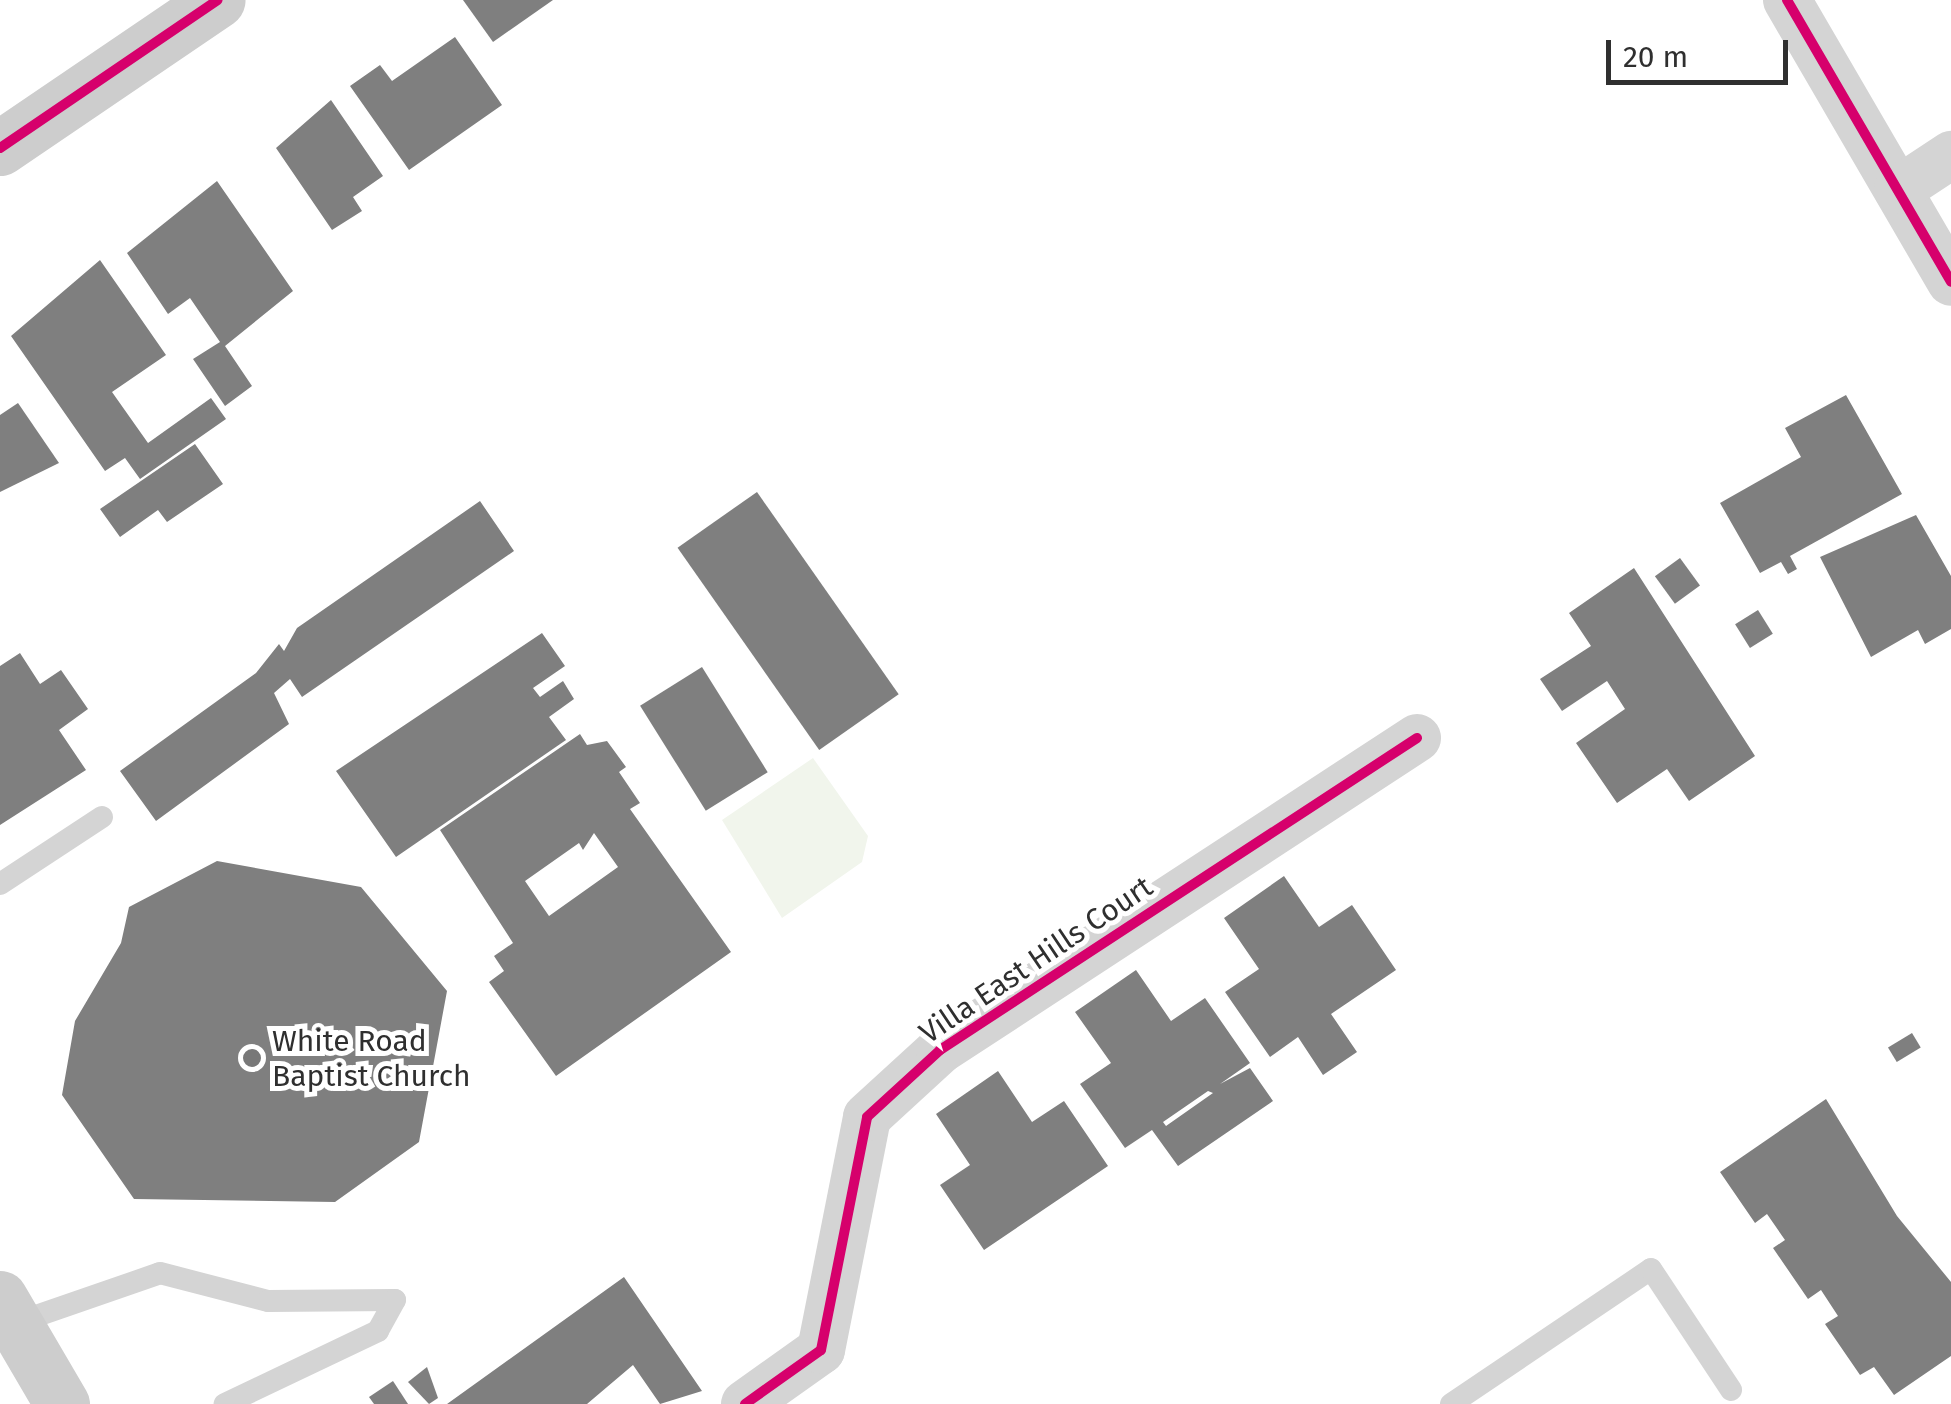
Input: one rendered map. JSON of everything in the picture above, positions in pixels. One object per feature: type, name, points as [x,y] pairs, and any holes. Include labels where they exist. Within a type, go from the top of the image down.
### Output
[{"type":"street","points":[[0,148],[218,0]]},
{"type":"street","points":[[1787,0],[1951,282]]},
{"type":"street","points":[[1898,190],[1951,155]]},
{"type":"street","name":"Villa East Hills Court","points":[[745,1404],[822,1350],[867,1117],[940,1050],[1417,738]]},
{"type":"street","points":[[7,1311],[62,1404]]},
{"type":"lane","points":[[0,884],[102,818]]},
{"type":"lane","points":[[1450,1404],[1651,1269],[1731,1390]]},
{"type":"lane","points":[[7,1311],[160,1272],[268,1301],[394,1300],[378,1331],[225,1404]]},
{"type":"shaded area","points":[[813,758],[868,836],[862,862],[782,918],[722,820]]},
{"type":"building","points":[[463,0],[553,0],[493,42]]},
{"type":"building","points":[[455,37],[502,105],[409,170],[350,86],[380,65],[392,81]]},
{"type":"building","points":[[331,100],[383,176],[353,197],[362,211],[332,230],[276,148]]},
{"type":"building","points":[[217,181],[293,291],[225,346],[252,386],[225,406],[193,359],[220,342],[190,298],[168,314],[127,253]]},
{"type":"building","points":[[100,260],[166,355],[112,392],[148,443],[211,398],[226,419],[140,479],[125,458],[105,471],[11,336]]},
{"type":"building","points":[[1846,395],[1902,494],[1790,556],[1797,569],[1788,574],[1781,562],[1760,573],[1720,503],[1801,457],[1785,428]]},
{"type":"building","points":[[18,403],[59,463],[0,492],[0,415]]},
{"type":"building","points":[[195,444],[223,484],[167,522],[158,510],[120,537],[100,509]]},
{"type":"building","points":[[757,492],[899,694],[819,750],[678,548]]},
{"type":"building","points":[[480,501],[514,551],[302,697],[290,679],[274,693],[289,724],[156,821],[120,771],[256,673],[279,644],[284,651],[297,628]]},
{"type":"building","points":[[1916,515],[1951,576],[1951,629],[1925,644],[1918,630],[1871,657],[1820,557]]},
{"type":"building","points":[[1680,558],[1700,586],[1675,604],[1655,576]]},
{"type":"building","points":[[1634,568],[1755,756],[1689,801],[1667,769],[1617,803],[1576,743],[1625,709],[1607,681],[1562,711],[1540,679],[1591,646],[1569,613]]},
{"type":"building","points":[[1758,610],[1773,634],[1750,648],[1735,624]]},
{"type":"building","points":[[542,633],[565,666],[533,688],[540,697],[563,681],[574,699],[549,717],[566,740],[396,857],[336,771]]},
{"type":"building","points":[[20,653],[40,684],[61,670],[88,709],[59,730],[86,770],[0,825],[0,666]]},
{"type":"building","points":[[702,667],[768,772],[706,811],[640,706]]},
{"type":"building","points":[[580,734],[587,745],[607,741],[626,767],[619,772],[640,803],[630,809],[731,952],[556,1076],[489,982],[504,971],[494,956],[513,943],[440,830]],"holes":[[[594,833],[618,867],[549,916],[525,881],[579,843],[583,850]]]},
{"type":"building","name":"White Road Baptist Church","points":[[217,861],[361,887],[447,991],[419,1142],[335,1202],[134,1199],[62,1095],[75,1021],[121,943],[129,907]]},
{"type":"building","points":[[1284,876],[1319,927],[1352,905],[1396,970],[1331,1014],[1357,1052],[1323,1075],[1298,1037],[1270,1057],[1225,992],[1259,969],[1224,918]]},
{"type":"building","points":[[1136,970],[1171,1021],[1205,998],[1250,1063],[1220,1084],[1250,1068],[1273,1101],[1178,1166],[1152,1130],[1125,1148],[1080,1084],[1111,1063],[1075,1012]],"holes":[[[1208,1091],[1213,1093],[1166,1126],[1163,1122]]]},
{"type":"building","points":[[1912,1033],[1921,1048],[1897,1062],[1888,1047]]},
{"type":"building","points":[[998,1071],[1032,1122],[1064,1101],[1108,1166],[984,1250],[940,1185],[970,1165],[936,1114]]},
{"type":"building","points":[[1826,1099],[1897,1216],[1951,1282],[1951,1356],[1894,1395],[1874,1367],[1860,1375],[1825,1324],[1838,1316],[1821,1290],[1808,1299],[1773,1248],[1785,1240],[1767,1214],[1755,1223],[1720,1172]]},
{"type":"building","points":[[624,1277],[702,1391],[660,1404],[633,1365],[587,1404],[447,1404]]},
{"type":"building","points":[[427,1367],[438,1398],[429,1404],[408,1382]]},
{"type":"building","points":[[393,1381],[408,1404],[374,1404],[369,1397]]},
{"type":"cycle path","points":[[0,148],[218,0]]},
{"type":"cycle path","points":[[1787,0],[1951,282]]},
{"type":"cycle path","points":[[745,1404],[821,1350],[867,1117],[940,1050],[1417,738]]},
{"type":"place","name":"White Road Baptist Church","points":[[252,1058]]}]
